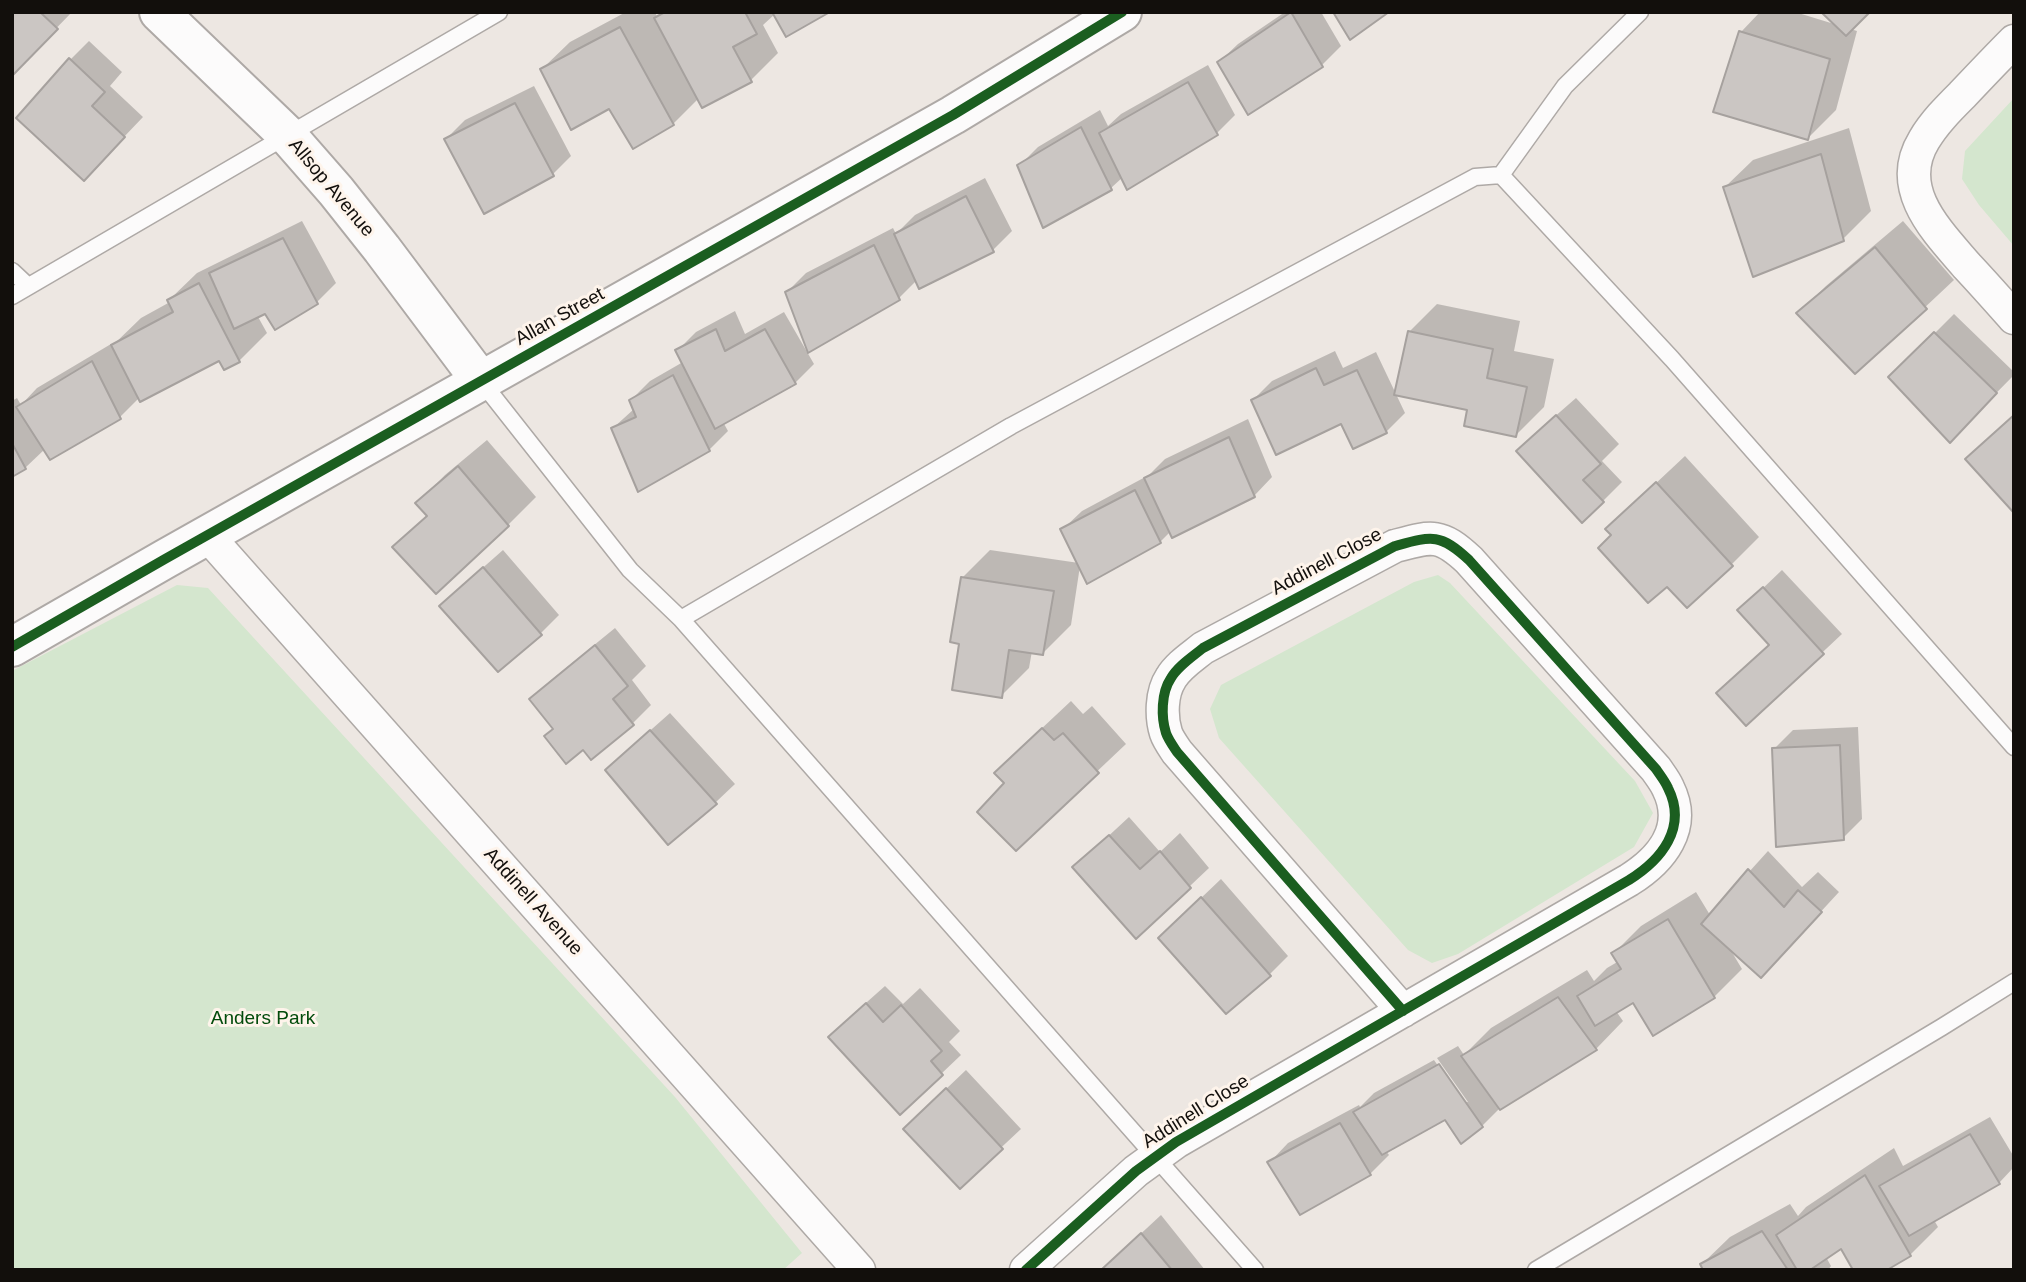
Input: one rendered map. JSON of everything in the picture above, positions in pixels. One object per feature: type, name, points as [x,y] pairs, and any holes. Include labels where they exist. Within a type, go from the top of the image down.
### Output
[{"type":"street","name":"Allsop Avenue","points":[[159,12],[287,135],[374,240],[481,381]]},
{"type":"street","name":"Allan Street","points":[[12,647],[953,115],[1122,12]]},
{"type":"street","points":[[2014,41],[1939,118],[1923,141],[1916,159],[1915,177],[1917,196],[1925,215],[2014,318]]},
{"type":"street","name":"Addinell Avenue","points":[[207,535],[859,1270]]},
{"type":"street","name":"Addinell Close","points":[[1026,1270],[1136,1171],[1176,1142],[1403,1011],[1646,869],[1669,842],[1674,827],[1674,808],[1669,789],[1656,769],[1469,560],[1454,546],[1439,538],[1395,546],[1203,648],[1170,679],[1162,714],[1166,734],[1177,752],[1403,1011]]},
{"type":"lane","points":[[12,296],[499,12]]},
{"type":"lane","points":[[681,619],[1011,426],[1475,177],[1501,175],[1565,86],[1640,12]]},
{"type":"lane","points":[[1501,175],[1672,359],[2014,747]]},
{"type":"lane","points":[[12,271],[28,286]]},
{"type":"lane","points":[[481,381],[630,570],[681,619],[1255,1270]]},
{"type":"lane","points":[[1536,1270],[2014,982]]},
{"type":"green space","points":[[2014,98],[2014,246],[1979,205],[1962,179],[1965,151]]},
{"type":"green space","points":[[1438,575],[1450,583],[1635,781],[1653,813],[1634,847],[1458,954],[1432,963],[1408,950],[1219,738],[1210,709],[1221,685],[1414,582]]},
{"type":"green space","name":"Anders Park","points":[[177,585],[208,588],[675,1097],[802,1253],[783,1270],[12,1270],[12,671]]},
{"type":"building","points":[[12,12],[40,12],[58,29],[12,76]]},
{"type":"building","points":[[665,12],[745,12],[757,34],[733,47],[752,82],[702,108],[654,18]]},
{"type":"building","points":[[772,12],[830,12],[786,37]]},
{"type":"building","points":[[1291,12],[1323,67],[1248,115],[1217,62]]},
{"type":"building","points":[[1333,12],[1389,12],[1350,40]]},
{"type":"building","points":[[1821,12],[1870,12],[1846,36]]},
{"type":"building","points":[[620,27],[674,125],[633,149],[609,109],[571,130],[540,69]]},
{"type":"building","points":[[1739,31],[1830,59],[1808,140],[1713,112]]},
{"type":"building","points":[[69,58],[105,92],[92,106],[125,137],[84,181],[16,118]]},
{"type":"building","points":[[1188,82],[1218,135],[1127,190],[1099,133]]},
{"type":"building","points":[[515,103],[554,176],[484,214],[444,139]]},
{"type":"building","points":[[1081,127],[1112,190],[1043,228],[1017,165]]},
{"type":"building","points":[[1821,154],[1844,241],[1753,277],[1723,187]]},
{"type":"building","points":[[966,196],[994,252],[919,289],[894,234]]},
{"type":"building","points":[[283,238],[318,304],[275,330],[265,314],[234,329],[209,273]]},
{"type":"building","points":[[874,245],[900,300],[808,353],[785,292]]},
{"type":"building","points":[[1875,247],[1927,309],[1855,374],[1796,313]]},
{"type":"building","points":[[199,283],[240,362],[224,370],[219,361],[140,402],[111,345],[173,312],[167,300]]},
{"type":"building","points":[[716,329],[725,351],[765,329],[796,384],[715,429],[675,350]]},
{"type":"building","points":[[1408,331],[1493,349],[1487,378],[1527,387],[1516,437],[1464,426],[1467,410],[1394,395]]},
{"type":"building","points":[[1934,332],[1997,393],[1950,443],[1888,377]]},
{"type":"building","points":[[92,361],[121,419],[50,460],[16,407]]},
{"type":"building","points":[[1316,368],[1324,385],[1357,370],[1387,433],[1353,449],[1341,424],[1276,455],[1251,400]]},
{"type":"building","points":[[673,375],[710,451],[638,492],[611,428],[636,417],[629,400]]},
{"type":"building","points":[[1556,415],[1601,464],[1583,480],[1604,502],[1582,523],[1516,451]]},
{"type":"building","points":[[2014,415],[2014,513],[1965,459]]},
{"type":"building","points":[[1229,437],[1255,497],[1172,538],[1144,478]]},
{"type":"building","points":[[12,443],[26,469],[12,477]]},
{"type":"building","points":[[458,466],[509,526],[436,594],[392,547],[427,516],[415,503]]},
{"type":"building","points":[[1656,482],[1733,566],[1687,608],[1667,587],[1648,603],[1598,548],[1611,535],[1605,529]]},
{"type":"building","points":[[1135,490],[1161,543],[1087,584],[1060,529]]},
{"type":"building","points":[[483,567],[542,635],[498,672],[439,606]]},
{"type":"building","points":[[961,577],[1054,591],[1043,655],[1009,650],[1002,698],[952,690],[959,644],[950,642]]},
{"type":"building","points":[[1763,587],[1824,654],[1746,726],[1716,693],[1769,645],[1737,610]]},
{"type":"building","points":[[595,645],[628,686],[613,699],[634,725],[591,760],[583,750],[566,764],[544,736],[553,729],[529,699]]},
{"type":"building","points":[[1042,728],[1054,740],[1063,733],[1099,773],[1016,851],[977,812],[1004,783],[994,773]]},
{"type":"building","points":[[650,730],[717,804],[668,845],[605,770]]},
{"type":"building","points":[[1840,745],[1844,840],[1776,847],[1772,748]]},
{"type":"building","points":[[1109,835],[1140,869],[1160,851],[1191,888],[1136,939],[1072,867]]},
{"type":"building","points":[[1748,869],[1784,907],[1798,890],[1822,912],[1761,978],[1701,924]]},
{"type":"building","points":[[1201,897],[1271,976],[1226,1014],[1158,938]]},
{"type":"building","points":[[1668,919],[1715,998],[1653,1036],[1633,1003],[1595,1026],[1577,996],[1621,969],[1611,953]]},
{"type":"building","points":[[1558,997],[1597,1050],[1500,1110],[1461,1056]]},
{"type":"building","points":[[866,1003],[883,1022],[901,1005],[942,1051],[931,1061],[943,1075],[900,1115],[828,1037]]},
{"type":"building","points":[[1439,1064],[1483,1127],[1461,1144],[1445,1120],[1382,1155],[1353,1112]]},
{"type":"building","points":[[946,1088],[1003,1149],[960,1189],[903,1129]]},
{"type":"building","points":[[1340,1123],[1371,1175],[1300,1215],[1267,1162]]},
{"type":"building","points":[[1970,1134],[2000,1184],[1909,1236],[1879,1186]]},
{"type":"building","points":[[1865,1175],[1911,1256],[1887,1270],[1853,1270],[1841,1249],[1810,1270],[1797,1270],[1776,1235]]},
{"type":"building","points":[[1762,1231],[1788,1270],[1703,1270],[1700,1264]]},
{"type":"building","points":[[1141,1233],[1172,1270],[1101,1270]]},
{"type":"cycle path","points":[[12,647],[953,115],[1122,12]]},
{"type":"cycle path","points":[[1026,1270],[1136,1171],[1176,1142],[1629,880],[1651,863],[1668,842],[1675,816],[1673,803],[1667,785],[1656,769],[1469,560],[1450,545],[1435,539],[1395,546],[1203,648],[1174,674],[1165,691],[1163,705],[1166,733],[1177,752],[1403,1011]]}]
